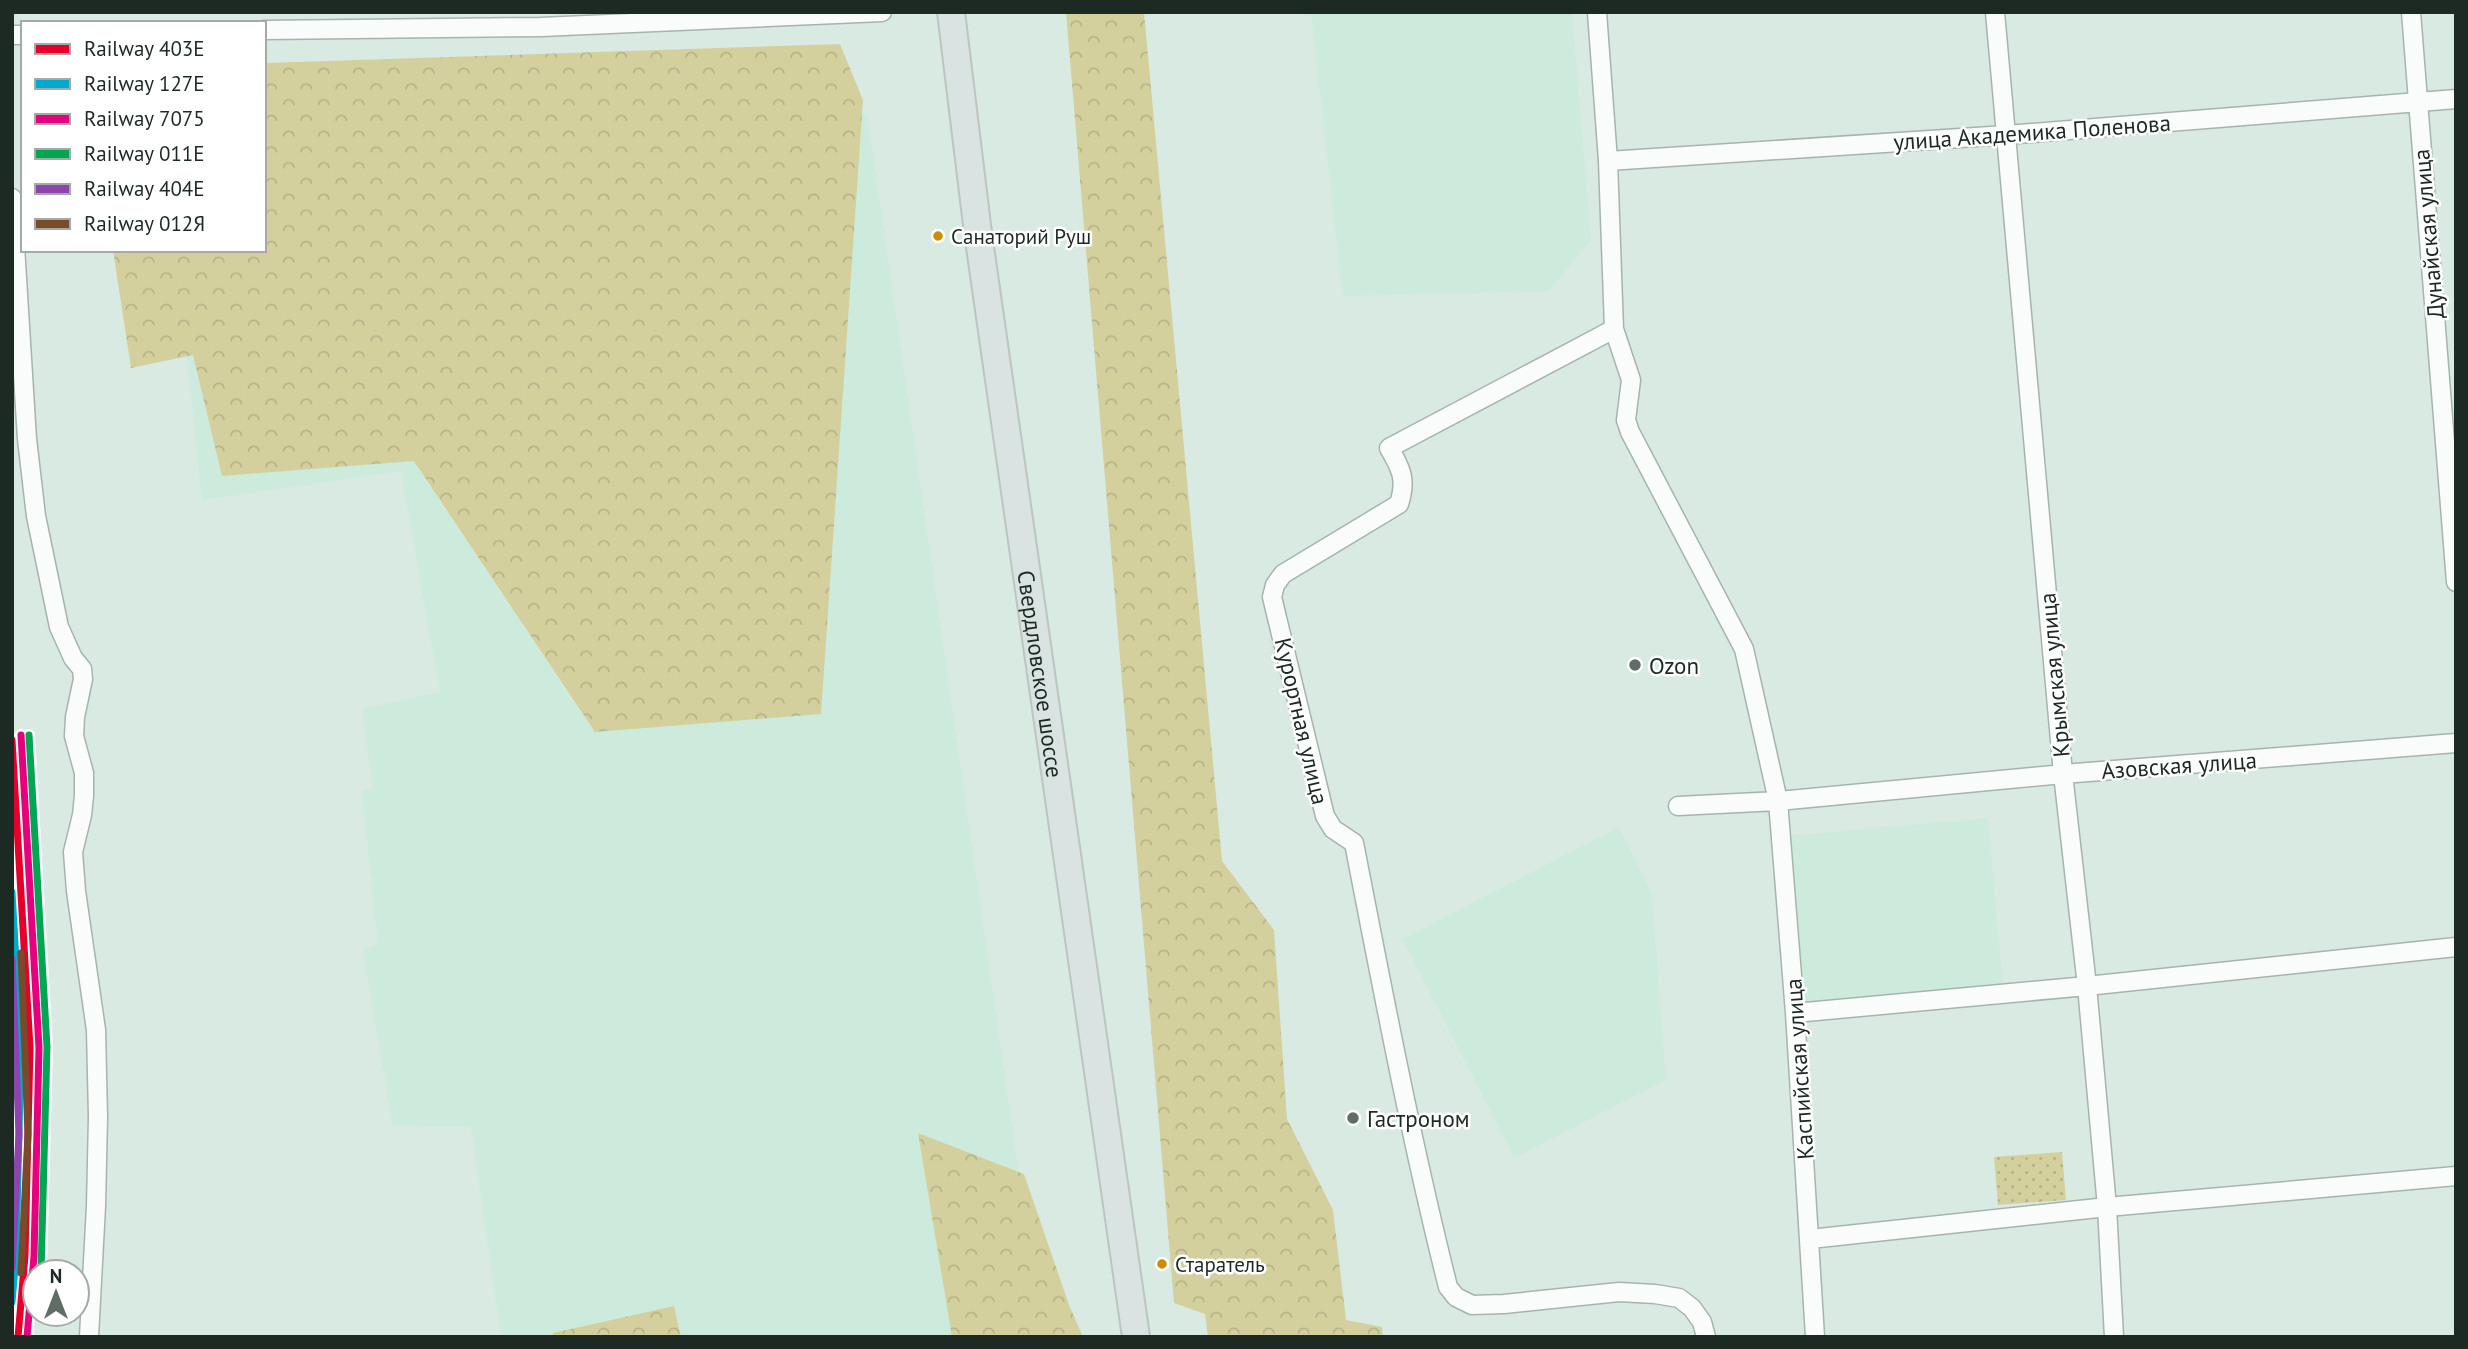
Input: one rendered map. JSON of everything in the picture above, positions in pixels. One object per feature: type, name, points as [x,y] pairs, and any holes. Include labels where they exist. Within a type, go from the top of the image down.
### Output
[{"type":"main road","name":"Свердловское шоссе","points":[[951,12],[982,261],[1136,1337]]},
{"type":"street","points":[[266,30],[541,27],[882,12]]},
{"type":"street","name":"Каспийская улица","points":[[1597,12],[1608,161],[1614,330],[1631,380],[1626,420],[1744,649],[1778,801],[1795,1013],[1815,1337]]},
{"type":"street","name":"Крымская улица","points":[[1995,12],[2063,774],[2087,986],[2107,1207],[2114,1337]]},
{"type":"street","name":"Дунайская улица","points":[[2411,12],[2456,582]]},
{"type":"street","name":"улица Академика Поленова","points":[[1608,161],[2006,135],[2456,99]]},
{"type":"street","points":[[12,198],[27,439],[36,516],[59,627],[73,658],[82,669],[83,679],[74,736],[83,774],[84,796],[73,852],[75,891],[96,1031],[96,1206],[89,1337]]},
{"type":"street","name":"Курортная улица","points":[[1614,330],[1389,448],[1402,469],[1403,491],[1398,503],[1388,512],[1283,574],[1275,585],[1272,597],[1325,816],[1333,829],[1354,843],[1427,1204],[1448,1287],[1456,1297],[1472,1305],[1619,1292],[1679,1298],[1692,1308],[1702,1322],[1706,1337]]},
{"type":"street","name":"Азовская улица","points":[[1678,806],[1778,801],[2063,774],[2456,743]]},
{"type":"street","points":[[1795,1013],[2087,986],[2456,947]]},
{"type":"street","points":[[1810,1239],[2107,1207],[2456,1176]]},
{"type":"shaded area","points":[[1311,12],[1572,12],[1591,240],[1549,291],[1343,296]]},
{"type":"shaded area","points":[[867,113],[1042,1337],[501,1337],[471,1127],[393,1126],[363,950],[378,944],[362,791],[373,788],[362,709],[440,692],[401,471],[202,500],[176,252],[266,252],[266,201]]},
{"type":"shaded area","points":[[1988,818],[2003,989],[1802,1005],[1788,836]]},
{"type":"shaded area","points":[[1619,827],[1652,894],[1666,1080],[1514,1158],[1403,939]]},
{"type":"green space","points":[[1066,12],[1144,12],[1222,861],[1274,930],[1287,1119],[1333,1210],[1346,1320],[1382,1327],[1383,1337],[1208,1337],[1205,1314],[1174,1303]]},
{"type":"green space","points":[[840,44],[863,100],[821,714],[595,732],[414,461],[222,476],[193,355],[131,368],[113,252],[266,252],[266,63]]},
{"type":"green space","points":[[918,1133],[1024,1174],[1069,1305],[1083,1337],[952,1337]]},
{"type":"green space","points":[[2062,1152],[2066,1200],[1998,1205],[1994,1157]]},
{"type":"green space","points":[[674,1306],[681,1337],[553,1337],[553,1333]]},
{"type":"rail line","name":"7075","points":[[21,735],[39,1048],[34,1256],[27,1337]]},
{"type":"rail line","name":"011Е","points":[[29,735],[47,1047],[41,1258]]},
{"type":"rail line","name":"403Е","points":[[12,740],[30,1048],[25,1256],[18,1337]]},
{"type":"rail line","name":"127Е","points":[[12,892],[21,1048],[16,1256],[12,1302]]},
{"type":"rail line","name":"012Я","points":[[21,953],[28,1134],[22,1258]]},
{"type":"rail line","name":"404Е","points":[[12,959],[19,1134],[12,1268]]},
{"type":"place","name":"Санаторий Руш","points":[[938,236]]},
{"type":"place","name":"Ozon","points":[[1635,665]]},
{"type":"place","name":"Гастроном","points":[[1353,1118]]},
{"type":"place","name":"Старатель","points":[[1162,1264]]}]
